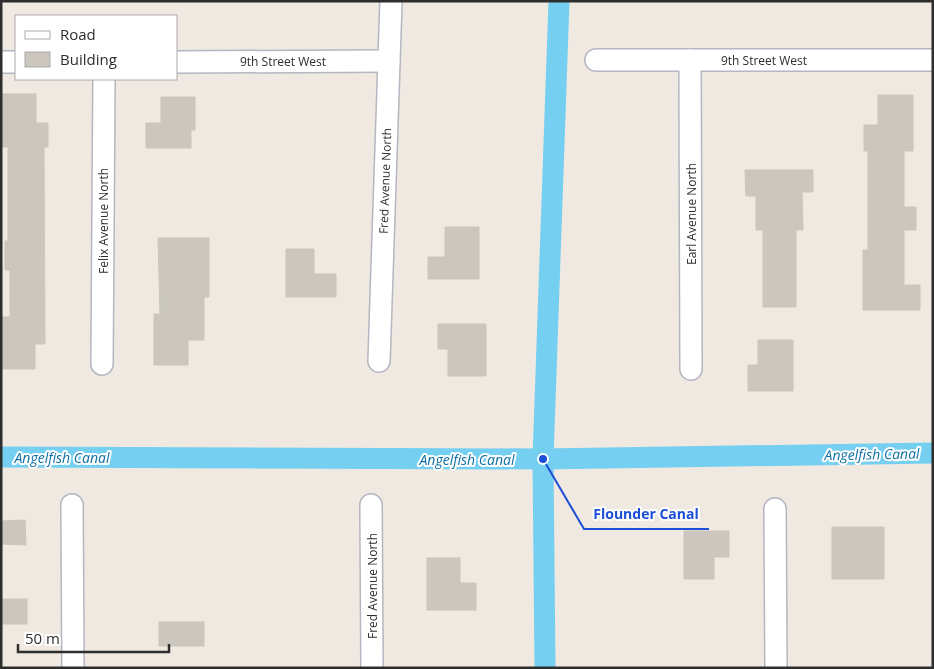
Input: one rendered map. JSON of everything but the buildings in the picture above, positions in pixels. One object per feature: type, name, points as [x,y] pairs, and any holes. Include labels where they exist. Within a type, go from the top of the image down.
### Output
[{"type":"street","name":"Fred Avenue North","points":[[379,361],[390,1]]},
{"type":"street","name":"9th Street West","points":[[596,60],[933,60]]},
{"type":"street","name":"Earl Avenue North","points":[[690,60],[691,369]]},
{"type":"street","name":"9th Street West","points":[[178,62],[389,61]]},
{"type":"street","points":[[1,62],[15,62]]},
{"type":"street","name":"Felix Avenue North","points":[[102,364],[104,80]]},
{"type":"street","points":[[72,505],[73,668]]},
{"type":"street","name":"Fred Avenue North","points":[[371,505],[372,668]]},
{"type":"street","points":[[775,509],[776,668]]},
{"type":"waterway","points":[[545,668],[543,459],[559,1]]},
{"type":"waterway","name":"Angelfish Canal","points":[[1,457],[543,459],[933,453]]},
{"type":"place","name":"Flounder Canal","points":[[543,459]]}]
